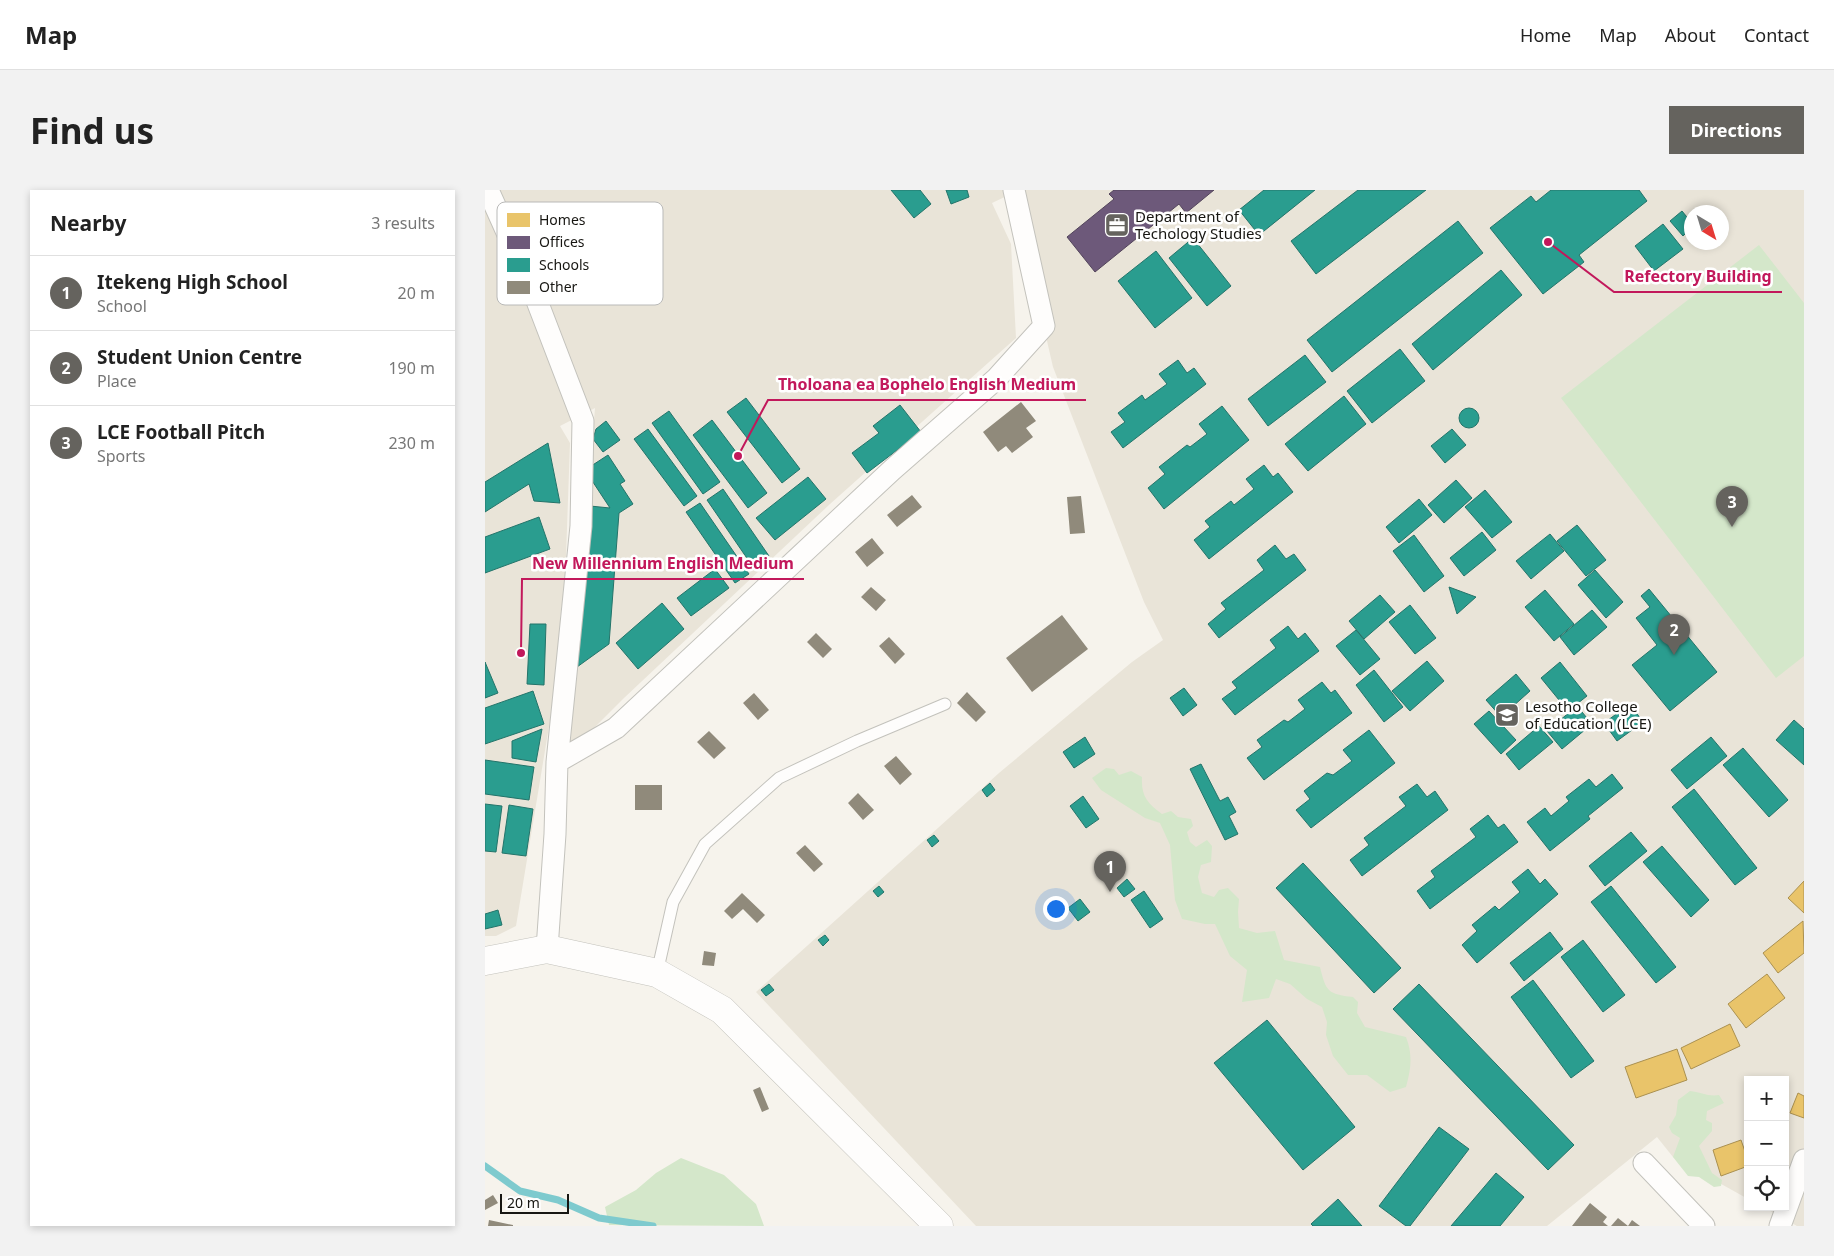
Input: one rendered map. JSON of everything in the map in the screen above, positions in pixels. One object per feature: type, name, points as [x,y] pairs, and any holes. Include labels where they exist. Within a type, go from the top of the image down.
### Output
[{"type":"street","points":[[488,190],[497,210]]},
{"type":"street","points":[[557,762],[615,728],[892,470],[996,379],[1044,326],[1014,190]]},
{"type":"street","points":[[539,305],[583,421],[581,526],[557,762],[555,834],[547,949]]},
{"type":"street","points":[[485,961],[547,949],[657,973],[722,1010],[939,1226]]},
{"type":"street","points":[[1781,1226],[1804,1160]]},
{"type":"street","points":[[1644,1163],[1704,1226]]},
{"type":"lane","points":[[657,973],[673,902],[705,844],[779,778],[857,740],[945,704]]},
{"type":"shaded area","points":[[485,190],[1804,190],[1804,1226],[1797,1226],[1770,1211],[1789,1211],[1789,1076],[1744,1076],[1744,1197],[1673,1157],[1657,1137],[1547,1226],[976,1226],[756,992],[999,773],[1132,662],[1163,640],[1144,602],[1053,367],[1013,193],[992,203],[1011,244],[1016,338],[830,504],[590,732],[569,743],[595,408],[560,426],[570,443],[565,585],[554,696],[516,926],[496,936],[485,936]]},
{"type":"green space","points":[[1759,245],[1804,303],[1804,656],[1776,678],[1561,398]]},
{"type":"green space","points":[[1106,768],[1114,769],[1119,775],[1131,771],[1142,777],[1144,794],[1157,810],[1162,814],[1171,811],[1178,817],[1191,819],[1193,826],[1187,832],[1190,842],[1196,847],[1207,840],[1212,846],[1211,862],[1201,865],[1198,877],[1202,893],[1214,897],[1219,890],[1228,888],[1239,899],[1239,928],[1257,933],[1275,931],[1284,960],[1320,967],[1324,982],[1329,990],[1338,995],[1353,997],[1358,1002],[1357,1013],[1365,1027],[1406,1037],[1411,1062],[1406,1087],[1390,1092],[1367,1075],[1348,1075],[1333,1056],[1326,1035],[1327,1022],[1322,1007],[1307,999],[1290,984],[1276,979],[1269,998],[1242,1002],[1247,970],[1230,956],[1215,924],[1182,919],[1175,900],[1170,845],[1160,823],[1145,818],[1101,790],[1092,778]]},
{"type":"green space","points":[[1690,1091],[1708,1095],[1719,1095],[1724,1103],[1707,1111],[1706,1120],[1712,1123],[1712,1131],[1699,1146],[1712,1173],[1722,1180],[1721,1186],[1714,1187],[1699,1177],[1688,1176],[1673,1157],[1680,1138],[1672,1133],[1669,1127],[1676,1115],[1678,1100]]},
{"type":"green space","points":[[681,1158],[724,1175],[756,1204],[764,1226],[609,1225],[605,1207],[636,1190],[656,1173]]},
{"type":"building: Homes","points":[[1804,881],[1804,913],[1788,898]]},
{"type":"building: Homes","points":[[1803,921],[1804,953],[1778,973],[1763,953]]},
{"type":"building: Homes","points":[[1767,974],[1785,998],[1746,1028],[1728,1004]]},
{"type":"building: Homes","points":[[1730,1024],[1740,1046],[1691,1069],[1681,1048]]},
{"type":"building: Homes","points":[[1677,1049],[1687,1080],[1636,1098],[1625,1067]]},
{"type":"building: Homes","points":[[1798,1093],[1804,1096],[1804,1118],[1790,1113]]},
{"type":"building: Homes","points":[[1741,1140],[1744,1149],[1744,1167],[1721,1176],[1713,1150]]},
{"type":"building: Offices","name":"Department of Techology Studies","points":[[1114,190],[1214,190],[1186,213],[1179,204],[1095,272],[1067,237],[1114,199],[1109,194]]},
{"type":"building: Schools","points":[[891,190],[920,190],[931,204],[914,218]]},
{"type":"building: Schools","points":[[946,190],[967,190],[969,197],[951,204]]},
{"type":"building: Schools","points":[[1264,190],[1315,190],[1259,235],[1239,210]]},
{"type":"building: Schools","points":[[1358,190],[1426,190],[1316,274],[1291,241]]},
{"type":"building: Schools","points":[[1551,190],[1639,190],[1647,201],[1579,255],[1584,262],[1543,294],[1490,228],[1531,196],[1536,202]]},
{"type":"building: Schools","points":[[1682,211],[1684,213],[1683,236],[1670,221]]},
{"type":"building: Schools","points":[[1458,221],[1483,253],[1332,372],[1307,340]]},
{"type":"building: Schools","points":[[1663,224],[1683,249],[1654,271],[1635,246]]},
{"type":"building: Schools","points":[[1193,238],[1231,286],[1207,306],[1169,258]]},
{"type":"building: Schools","points":[[1156,251],[1192,298],[1155,328],[1118,281]]},
{"type":"building: Schools","points":[[1501,270],[1522,295],[1433,370],[1412,344]]},
{"type":"building: Schools","points":[[1400,349],[1425,381],[1372,423],[1347,391]]},
{"type":"building: Schools","points":[[1305,355],[1326,382],[1268,426],[1248,399]]},
{"type":"building: Schools","points":[[1178,360],[1187,373],[1194,368],[1206,384],[1123,448],[1111,432],[1125,422],[1118,413],[1142,395],[1145,400],[1167,384],[1159,374]]},
{"type":"building: Schools","points":[[1344,396],[1366,424],[1308,471],[1285,444]]},
{"type":"building: Schools","points":[[746,398],[800,469],[782,483],[727,412]]},
{"type":"building: Schools","points":[[900,405],[921,432],[867,473],[852,453],[879,433],[873,426]]},
{"type":"building: Schools","points":[[1222,406],[1249,440],[1164,509],[1148,488],[1165,474],[1159,467],[1187,445],[1190,447],[1207,434],[1199,424]]},
{"type":"building: Schools","points":[[1469,408],[1476,411],[1479,418],[1476,425],[1469,428],[1462,425],[1459,418],[1462,411]]},
{"type":"building: Schools","points":[[669,411],[720,482],[703,494],[652,423]]},
{"type":"building: Schools","points":[[712,420],[767,493],[748,508],[693,435]]},
{"type":"building: Schools","points":[[606,421],[620,440],[603,452],[593,439],[596,429]]},
{"type":"building: Schools","points":[[648,429],[697,496],[684,506],[634,439]]},
{"type":"building: Schools","points":[[1452,429],[1466,445],[1445,463],[1431,446]]},
{"type":"building: Schools","points":[[548,443],[560,503],[534,501],[529,484],[485,512],[485,482]]},
{"type":"building: Schools","points":[[608,455],[625,481],[620,484],[633,504],[619,513],[609,644],[577,667],[590,506],[610,508],[585,470]]},
{"type":"building: Schools","points":[[1264,465],[1273,477],[1278,473],[1293,492],[1209,559],[1194,540],[1210,527],[1205,521],[1231,501],[1234,505],[1254,489],[1246,479]]},
{"type":"building: Schools","points":[[808,477],[826,499],[775,540],[756,518]]},
{"type":"building: Schools","points":[[1456,480],[1472,498],[1444,523],[1428,505]]},
{"type":"building: Schools","points":[[723,489],[769,556],[753,567],[707,500]]},
{"type":"building: Schools","points":[[1485,490],[1512,522],[1492,538],[1465,507]]},
{"type":"building: Schools","points":[[1419,499],[1432,515],[1399,543],[1386,527]]},
{"type":"building: Schools","points":[[700,503],[749,574],[735,583],[686,512]]},
{"type":"building: Schools","points":[[539,517],[550,549],[485,573],[485,537]]},
{"type":"building: Schools","points":[[1577,525],[1606,560],[1586,576],[1557,541]]},
{"type":"building: Schools","points":[[1482,532],[1496,550],[1464,576],[1450,558]]},
{"type":"building: Schools","points":[[1550,534],[1564,551],[1531,579],[1516,561]]},
{"type":"building: Schools","points":[[1414,535],[1444,576],[1424,592],[1393,551]]},
{"type":"building: Schools","points":[[1275,545],[1286,559],[1294,554],[1306,570],[1219,638],[1208,624],[1226,609],[1221,603],[1264,570],[1257,560]]},
{"type":"building: Schools","points":[[715,569],[729,588],[691,616],[677,598]]},
{"type":"building: Schools","points":[[1595,570],[1623,602],[1606,618],[1578,585]]},
{"type":"building: Schools","points":[[1449,587],[1476,597],[1457,614]]},
{"type":"building: Schools","points":[[1649,589],[1717,672],[1670,711],[1632,665],[1657,645],[1636,618],[1650,607],[1641,596]]},
{"type":"building: Schools","points":[[1545,590],[1574,624],[1554,641],[1525,607]]},
{"type":"building: Schools","points":[[1380,595],[1395,612],[1364,639],[1349,621]]},
{"type":"building: Schools","points":[[662,603],[684,629],[638,669],[616,643]]},
{"type":"building: Schools","points":[[1410,605],[1436,638],[1415,654],[1389,622]]},
{"type":"building: Schools","points":[[1592,610],[1607,627],[1574,655],[1560,637]]},
{"type":"building: Schools","points":[[530,624],[546,624],[544,685],[527,684]]},
{"type":"building: Schools","points":[[1288,626],[1298,639],[1305,633],[1319,651],[1235,715],[1222,699],[1237,688],[1232,682],[1276,648],[1270,640]]},
{"type":"building: Schools","points":[[1356,630],[1380,659],[1360,675],[1336,646]]},
{"type":"building: Schools","points":[[1427,661],[1444,681],[1410,711],[1392,691]]},
{"type":"building: Schools","points":[[485,662],[498,693],[485,698]]},
{"type":"building: Schools","points":[[1560,662],[1587,696],[1568,711],[1541,678]]},
{"type":"building: Schools","points":[[1374,670],[1403,707],[1384,722],[1356,685]]},
{"type":"building: Schools","points":[[1516,674],[1530,691],[1501,717],[1486,700]]},
{"type":"building: Schools","points":[[1322,682],[1331,693],[1335,690],[1352,713],[1264,780],[1247,758],[1262,747],[1257,740],[1284,720],[1288,722],[1305,709],[1298,700]]},
{"type":"building: Schools","points":[[1184,688],[1197,705],[1183,716],[1170,698]]},
{"type":"building: Schools","points":[[533,691],[544,724],[485,744],[485,708]]},
{"type":"building: Schools","points":[[1630,704],[1643,722],[1617,741],[1604,723]]},
{"type":"building: Schools","points":[[1577,706],[1592,724],[1562,749],[1547,731]]},
{"type":"building: Schools","points":[[1489,711],[1516,740],[1501,754],[1474,724]]},
{"type":"building: Schools","points":[[1794,720],[1804,729],[1804,765],[1776,740]]},
{"type":"building: Schools","points":[[1539,726],[1553,742],[1519,770],[1506,754]]},
{"type":"building: Schools","points":[[542,729],[536,762],[512,758],[512,741]]},
{"type":"building: Schools","points":[[1369,730],[1395,763],[1311,828],[1296,810],[1310,799],[1304,791],[1327,773],[1333,775],[1352,761],[1343,750]]},
{"type":"building: Schools","points":[[1085,737],[1095,754],[1074,768],[1063,752]]},
{"type":"building: Schools","points":[[1711,737],[1727,756],[1687,789],[1671,770]]},
{"type":"building: Schools","points":[[1743,748],[1788,800],[1769,817],[1723,765]]},
{"type":"building: Schools","points":[[485,760],[534,767],[529,800],[485,794]]},
{"type":"building: Schools","points":[[1201,764],[1220,801],[1228,797],[1236,812],[1229,816],[1238,834],[1225,840],[1190,769]]},
{"type":"building: Schools","points":[[1612,774],[1623,788],[1588,816],[1590,819],[1550,851],[1527,822],[1545,808],[1551,816],[1569,801],[1566,797],[1589,779],[1596,787]]},
{"type":"building: Schools","points":[[990,783],[995,790],[987,797],[982,790]]},
{"type":"building: Schools","points":[[1417,784],[1427,797],[1435,791],[1448,810],[1362,876],[1350,860],[1369,845],[1364,838],[1406,806],[1399,797]]},
{"type":"building: Schools","points":[[1694,789],[1757,868],[1735,885],[1672,807]]},
{"type":"building: Schools","points":[[1083,796],[1099,819],[1086,828],[1070,806]]},
{"type":"building: Schools","points":[[485,804],[502,806],[496,852],[485,851]]},
{"type":"building: Schools","points":[[509,805],[533,809],[526,856],[502,853]]},
{"type":"building: Schools","points":[[1488,815],[1498,828],[1504,824],[1518,842],[1430,909],[1417,891],[1435,877],[1431,871],[1476,837],[1470,829]]},
{"type":"building: Schools","points":[[1631,832],[1647,851],[1605,886],[1589,866]]},
{"type":"building: Schools","points":[[934,835],[939,841],[932,847],[927,840]]},
{"type":"building: Schools","points":[[1662,846],[1709,900],[1691,917],[1643,862]]},
{"type":"building: Schools","points":[[1303,863],[1401,968],[1374,993],[1276,888]]},
{"type":"building: Schools","points":[[1528,869],[1540,884],[1545,879],[1558,894],[1477,963],[1462,945],[1477,931],[1472,925],[1495,906],[1499,910],[1520,892],[1512,882]]},
{"type":"building: Schools","points":[[1127,879],[1135,889],[1124,897],[1117,888]]},
{"type":"building: Schools","points":[[879,886],[884,892],[878,897],[873,891]]},
{"type":"building: Schools","points":[[1611,886],[1676,967],[1656,983],[1591,902]]},
{"type":"building: Schools","points":[[1144,891],[1163,919],[1150,928],[1131,900]]},
{"type":"building: Schools","points":[[1080,899],[1090,912],[1078,921],[1068,908]]},
{"type":"building: Schools","points":[[498,910],[502,925],[485,929],[485,914]]},
{"type":"building: Schools","points":[[1550,932],[1563,949],[1524,981],[1510,963]]},
{"type":"building: Schools","points":[[825,935],[829,940],[823,946],[818,940]]},
{"type":"building: Schools","points":[[1583,940],[1625,995],[1603,1012],[1561,957]]},
{"type":"building: Schools","points":[[1533,980],[1594,1061],[1571,1078],[1511,997]]},
{"type":"building: Schools","points":[[769,984],[774,990],[766,996],[761,990]]},
{"type":"building: Schools","points":[[1419,984],[1574,1145],[1548,1170],[1393,1009]]},
{"type":"building: Schools","points":[[1267,1020],[1355,1127],[1303,1170],[1214,1063]]},
{"type":"building: Schools","points":[[1439,1127],[1469,1149],[1410,1226],[1406,1226],[1379,1206]]},
{"type":"building: Schools","points":[[1496,1173],[1524,1197],[1500,1226],[1451,1226]]},
{"type":"building: Schools","points":[[1338,1199],[1362,1226],[1313,1226],[1311,1224]]},
{"type":"building: Other","points":[[1021,402],[1036,421],[1026,428],[1033,437],[1012,453],[1006,446],[998,452],[983,432]]},
{"type":"building: Other","points":[[912,495],[922,507],[897,527],[887,515]]},
{"type":"building: Other","points":[[1081,496],[1085,533],[1070,534],[1067,497]]},
{"type":"building: Other","points":[[872,538],[884,553],[867,567],[855,552]]},
{"type":"building: Other","points":[[871,587],[886,600],[876,611],[861,597]]},
{"type":"building: Other","points":[[1062,615],[1088,649],[1032,692],[1006,658]]},
{"type":"building: Other","points":[[816,633],[832,649],[823,658],[807,642]]},
{"type":"building: Other","points":[[889,637],[905,654],[895,664],[879,646]]},
{"type":"building: Other","points":[[967,692],[986,712],[976,722],[957,703]]},
{"type":"building: Other","points":[[754,693],[769,710],[758,720],[743,703]]},
{"type":"building: Other","points":[[709,731],[726,748],[714,759],[697,742]]},
{"type":"building: Other","points":[[896,756],[912,774],[900,785],[884,766]]},
{"type":"building: Other","points":[[635,785],[662,785],[662,810],[635,810]]},
{"type":"building: Other","points":[[858,793],[874,810],[863,820],[848,803]]},
{"type":"building: Other","points":[[805,845],[823,864],[814,872],[796,853]]},
{"type":"building: Other","points":[[742,893],[765,915],[757,923],[743,909],[732,919],[724,911]]},
{"type":"building: Other","points":[[704,951],[716,953],[714,966],[702,965]]},
{"type":"building: Other","points":[[760,1087],[769,1109],[762,1112],[753,1090]]},
{"type":"building: Other","points":[[493,1195],[498,1203],[485,1210],[485,1200]]},
{"type":"building: Other","points":[[1590,1203],[1607,1217],[1603,1222],[1608,1226],[1572,1226]]},
{"type":"building: Other","points":[[1618,1218],[1628,1226],[1611,1226]]},
{"type":"building: Other","points":[[489,1220],[513,1225],[513,1226],[488,1226]]},
{"type":"building: Other","points":[[1632,1220],[1640,1226],[1628,1226]]},
{"type":"waterway","points":[[485,1166],[520,1191],[558,1200],[599,1218],[653,1226]]},
{"type":"place","name":"Department of Techology Studies","points":[[1117,225]]},
{"type":"place","name":"Refectory Building","points":[[1548,242]]},
{"type":"place","name":"Tholoana ea Bophelo English Medium","points":[[738,456]]},
{"type":"place","name":"LCE Football Pitch","points":[[1732,527]]},
{"type":"place","name":"New Millennium English Medium","points":[[521,653]]},
{"type":"place","name":"Student Union Centre","points":[[1674,655]]},
{"type":"place","name":"Lesotho College of Education (LCE)","points":[[1507,715]]},
{"type":"place","name":"Itekeng High School","points":[[1110,892]]}]
